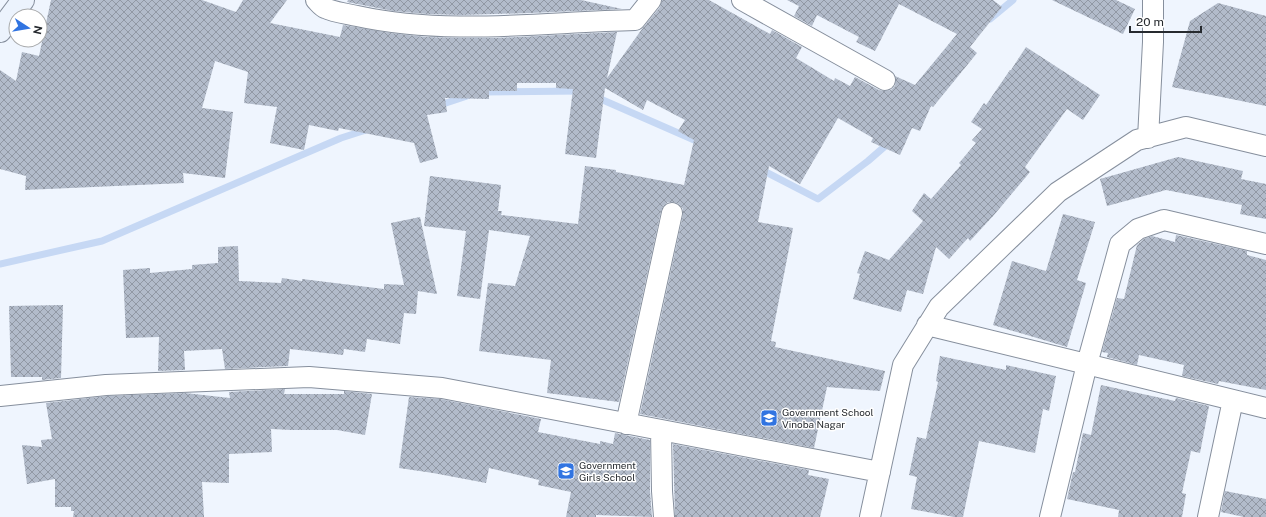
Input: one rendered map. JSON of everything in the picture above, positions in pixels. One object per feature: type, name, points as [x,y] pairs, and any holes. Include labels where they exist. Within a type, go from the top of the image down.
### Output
[{"type":"street","points":[[0,31],[23,0]]},
{"type":"street","points":[[316,0],[324,8],[386,22],[490,27],[594,20],[635,20],[651,0]]},
{"type":"street","points":[[742,0],[885,80]]},
{"type":"street","points":[[1148,138],[1153,42],[1153,0]]},
{"type":"street","points":[[870,517],[903,365],[939,307],[1058,192],[1137,140],[1186,128],[1266,146]]},
{"type":"street","points":[[626,424],[672,213]]},
{"type":"street","points":[[1050,517],[1087,364],[1120,244],[1138,229],[1164,220],[1266,244]]},
{"type":"street","points":[[927,325],[1266,408]]},
{"type":"street","points":[[0,396],[106,385],[309,377],[442,388],[880,472]]},
{"type":"street","points":[[1208,517],[1233,400]]},
{"type":"street","points":[[661,431],[664,517]]},
{"type":"building","points":[[51,0],[202,0],[236,12],[243,0],[287,0],[270,23],[340,37],[343,25],[426,37],[461,38],[496,38],[617,32],[607,78],[642,29],[660,7],[662,0],[709,0],[770,34],[772,30],[802,47],[796,58],[834,81],[835,78],[850,86],[855,77],[879,90],[885,91],[891,90],[895,86],[895,76],[915,85],[957,34],[899,4],[875,51],[856,42],[859,37],[817,15],[812,26],[794,16],[799,6],[787,0],[993,0],[1002,7],[970,47],[977,53],[933,107],[931,106],[920,131],[912,128],[900,155],[871,142],[873,138],[838,118],[800,184],[769,166],[758,222],[793,228],[771,341],[776,342],[775,347],[885,371],[880,391],[827,387],[814,448],[640,414],[683,215],[683,209],[679,204],[668,202],[663,206],[661,211],[619,402],[547,393],[551,360],[479,351],[488,283],[515,286],[530,236],[489,230],[480,299],[457,296],[466,231],[424,226],[430,176],[501,185],[498,211],[502,211],[501,215],[578,224],[585,166],[616,170],[616,172],[684,185],[694,140],[678,131],[685,120],[647,100],[643,110],[605,88],[596,158],[565,154],[573,89],[556,88],[556,83],[517,83],[517,91],[489,91],[489,99],[445,98],[447,112],[427,115],[438,158],[420,163],[414,143],[339,128],[338,131],[309,125],[304,150],[270,143],[277,107],[244,103],[248,72],[215,61],[202,108],[233,112],[225,178],[183,173],[184,183],[25,190],[26,176],[0,169],[0,70],[16,81],[22,52],[39,56],[41,48],[48,48],[48,14]]},
{"type":"building","points":[[348,0],[581,0],[622,9],[461,15],[427,14],[393,11],[347,2]]},
{"type":"building","points":[[1052,0],[1116,0],[1135,9],[1123,34]]},
{"type":"building","points":[[1218,3],[1266,16],[1266,106],[1172,87],[1190,21]]},
{"type":"building","points":[[1026,47],[1100,95],[1083,120],[1067,109],[1025,167],[1030,172],[970,241],[968,238],[949,259],[936,247],[923,294],[907,290],[901,312],[853,299],[860,274],[857,273],[865,251],[889,260],[923,221],[912,211],[924,193],[931,199],[961,165],[959,163],[976,143],[972,140],[982,129],[971,122],[984,103],[986,105]]},
{"type":"building","points":[[1178,157],[1243,171],[1241,179],[1266,184],[1266,219],[1240,214],[1242,205],[1166,190],[1107,206],[1100,179]]},
{"type":"building","points":[[1063,214],[1095,222],[1077,280],[1086,283],[1067,347],[993,325],[1012,261],[1046,271]]},
{"type":"building","points":[[420,217],[437,294],[418,291],[416,314],[404,313],[400,344],[367,339],[365,352],[344,349],[343,355],[290,349],[288,366],[225,369],[222,349],[184,351],[185,370],[158,371],[159,337],[126,338],[123,270],[150,268],[150,273],[192,269],[192,265],[218,263],[218,247],[238,246],[239,281],[281,283],[282,278],[302,281],[302,279],[384,289],[384,284],[404,285],[391,223]]},
{"type":"building","points":[[1176,235],[1247,251],[1247,255],[1266,260],[1266,390],[1219,381],[1218,384],[1182,376],[1184,365],[1139,355],[1137,365],[1107,357],[1108,353],[1102,352],[1117,298],[1124,299],[1137,245],[1144,239],[1152,236],[1175,242]]},
{"type":"building","points":[[63,305],[61,378],[42,380],[42,377],[11,377],[9,306]]},
{"type":"building","points":[[940,356],[1006,370],[1006,365],[1056,376],[1049,411],[1043,409],[1035,453],[979,441],[963,517],[954,517],[911,509],[917,477],[909,475],[917,437],[926,439],[938,382],[936,381]]},
{"type":"building","points":[[1101,385],[1175,401],[1176,398],[1209,406],[1200,453],[1191,451],[1182,493],[1186,494],[1182,517],[1118,517],[1119,510],[1067,499],[1073,472],[1075,472],[1083,433],[1091,435]]},
{"type":"building","points":[[285,389],[284,394],[344,394],[344,391],[372,394],[365,435],[337,430],[271,429],[272,452],[229,454],[229,483],[202,482],[204,517],[73,517],[74,511],[71,511],[71,507],[55,507],[55,479],[27,484],[22,445],[42,447],[41,440],[52,439],[46,403],[107,396],[185,393],[230,398],[229,392]]},
{"type":"building","points":[[409,397],[440,399],[541,419],[538,432],[600,444],[600,441],[613,444],[615,433],[650,440],[650,491],[652,517],[596,515],[596,517],[566,517],[571,492],[538,485],[539,480],[489,468],[486,483],[399,468]]},
{"type":"building","points":[[673,444],[809,470],[808,475],[829,479],[820,517],[675,517]]},
{"type":"building","points":[[1225,491],[1266,499],[1266,517],[1244,517],[1221,512]]},
{"type":"waterway","points":[[990,19],[1013,0]]},
{"type":"waterway","points":[[481,92],[582,91]]},
{"type":"waterway","points":[[437,106],[467,96]]},
{"type":"waterway","points":[[596,97],[701,143]]},
{"type":"waterway","points":[[0,264],[102,241],[341,138],[369,129]]},
{"type":"waterway","points":[[760,169],[818,199],[868,161],[891,141]]},
{"type":"place","name":"Government School Vinoba Nagar","points":[[769,418]]},
{"type":"place","name":"Government Girls School","points":[[566,471]]}]
